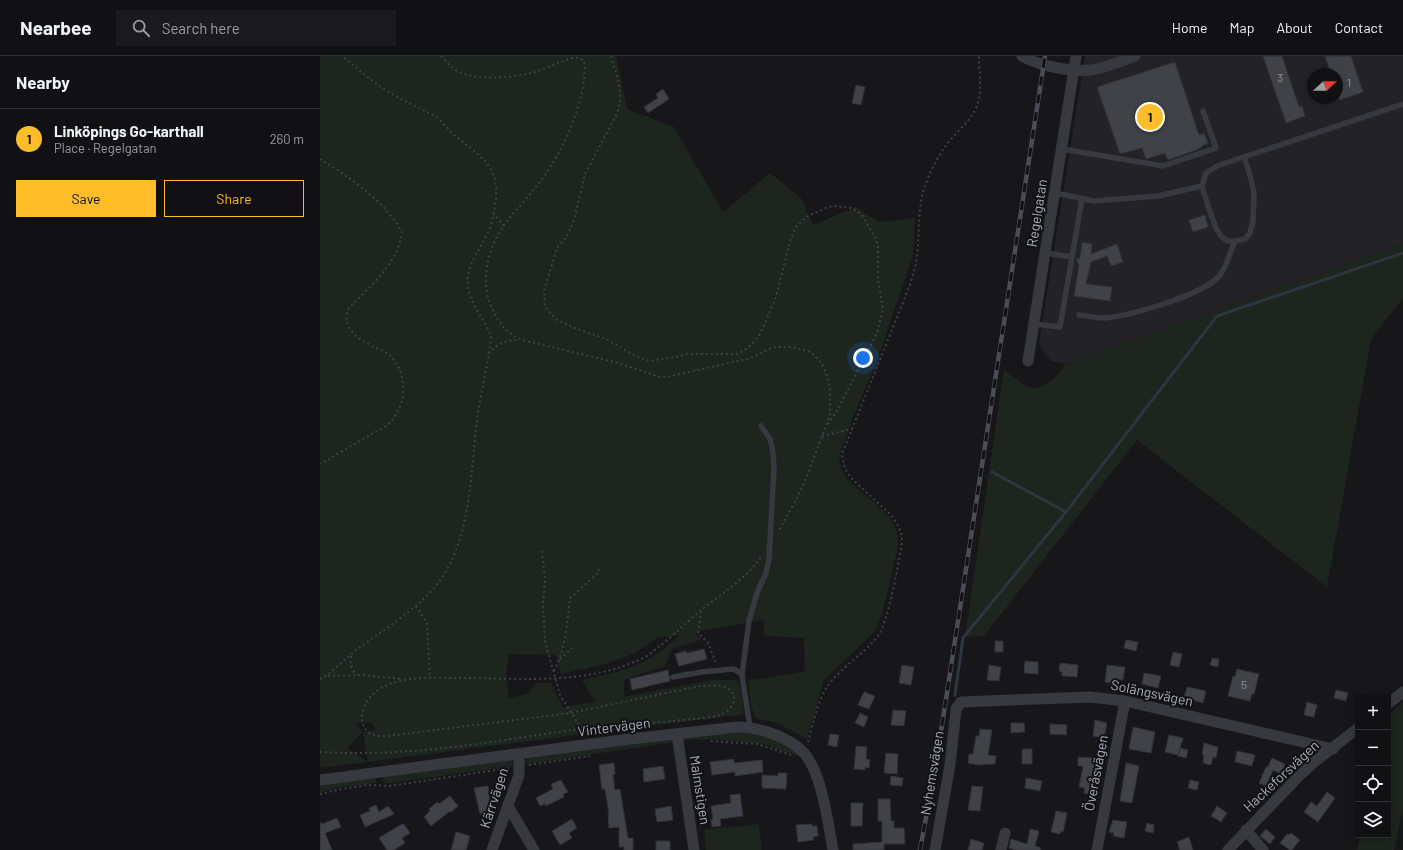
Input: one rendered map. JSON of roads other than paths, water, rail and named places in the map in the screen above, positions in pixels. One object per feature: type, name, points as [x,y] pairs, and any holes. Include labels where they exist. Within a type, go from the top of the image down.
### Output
[{"type":"street","points":[[1022,56],[1043,65],[1084,70],[1099,68],[1135,56]]},
{"type":"street","name":"Regelgatan","points":[[1028,361],[1076,56]]},
{"type":"street","points":[[1391,702],[1403,692]]},
{"type":"street","name":"Solängsvägen","points":[[961,702],[1090,697],[1125,701],[1333,748]]},
{"type":"street","name":"Överåsvägen","points":[[1097,850],[1125,701]]},
{"type":"street","name":"Nyhemsvägen","points":[[934,850],[950,765],[956,709],[961,702]]},
{"type":"street","name":"Vintervägen","points":[[320,780],[519,754],[594,750],[676,734],[737,727],[750,727],[781,737],[804,753],[814,768],[817,777],[833,850]]},
{"type":"street","name":"Hackeforsvägen","points":[[1228,850],[1299,776],[1313,763],[1356,730]]},
{"type":"street","name":"Malmstigen","points":[[676,734],[694,850]]},
{"type":"street","name":"Kärrvägen","points":[[492,850],[519,775],[519,754]]},
{"type":"street","points":[[508,806],[534,850]]},
{"type":"street","points":[[1246,830],[1263,850]]},
{"type":"street","points":[[1001,850],[1005,833]]},
{"type":"lane","points":[[1244,157],[1254,193],[1253,221],[1250,233],[1244,239],[1235,241],[1227,240],[1221,236],[1216,228],[1202,186],[1206,174],[1217,166],[1244,157],[1403,104]]},
{"type":"lane","points":[[1062,149],[1163,166],[1216,148],[1203,111]]},
{"type":"lane","points":[[1055,193],[1094,201],[1158,196],[1202,186]]},
{"type":"lane","points":[[1034,324],[1060,327],[1082,199]]},
{"type":"lane","points":[[1079,315],[1103,318],[1133,312],[1182,298],[1208,285],[1220,275],[1235,241]]},
{"type":"lane","points":[[1045,253],[1072,257]]},
{"type":"lane","points":[[750,727],[742,675],[749,621],[757,593],[766,573],[769,559],[774,468],[770,438],[761,426]]},
{"type":"lane","points":[[673,677],[732,669],[736,670],[742,675]]},
{"type":"waterway","points":[[955,695],[963,638],[1066,512],[1217,316],[1403,253]]},
{"type":"waterway","points":[[992,472],[1066,512]]},
{"type":"railway","points":[[920,850],[936,764],[1045,56]]},
{"type":"place","name":"Linköpings Go-karthall","points":[[1150,117]]}]
